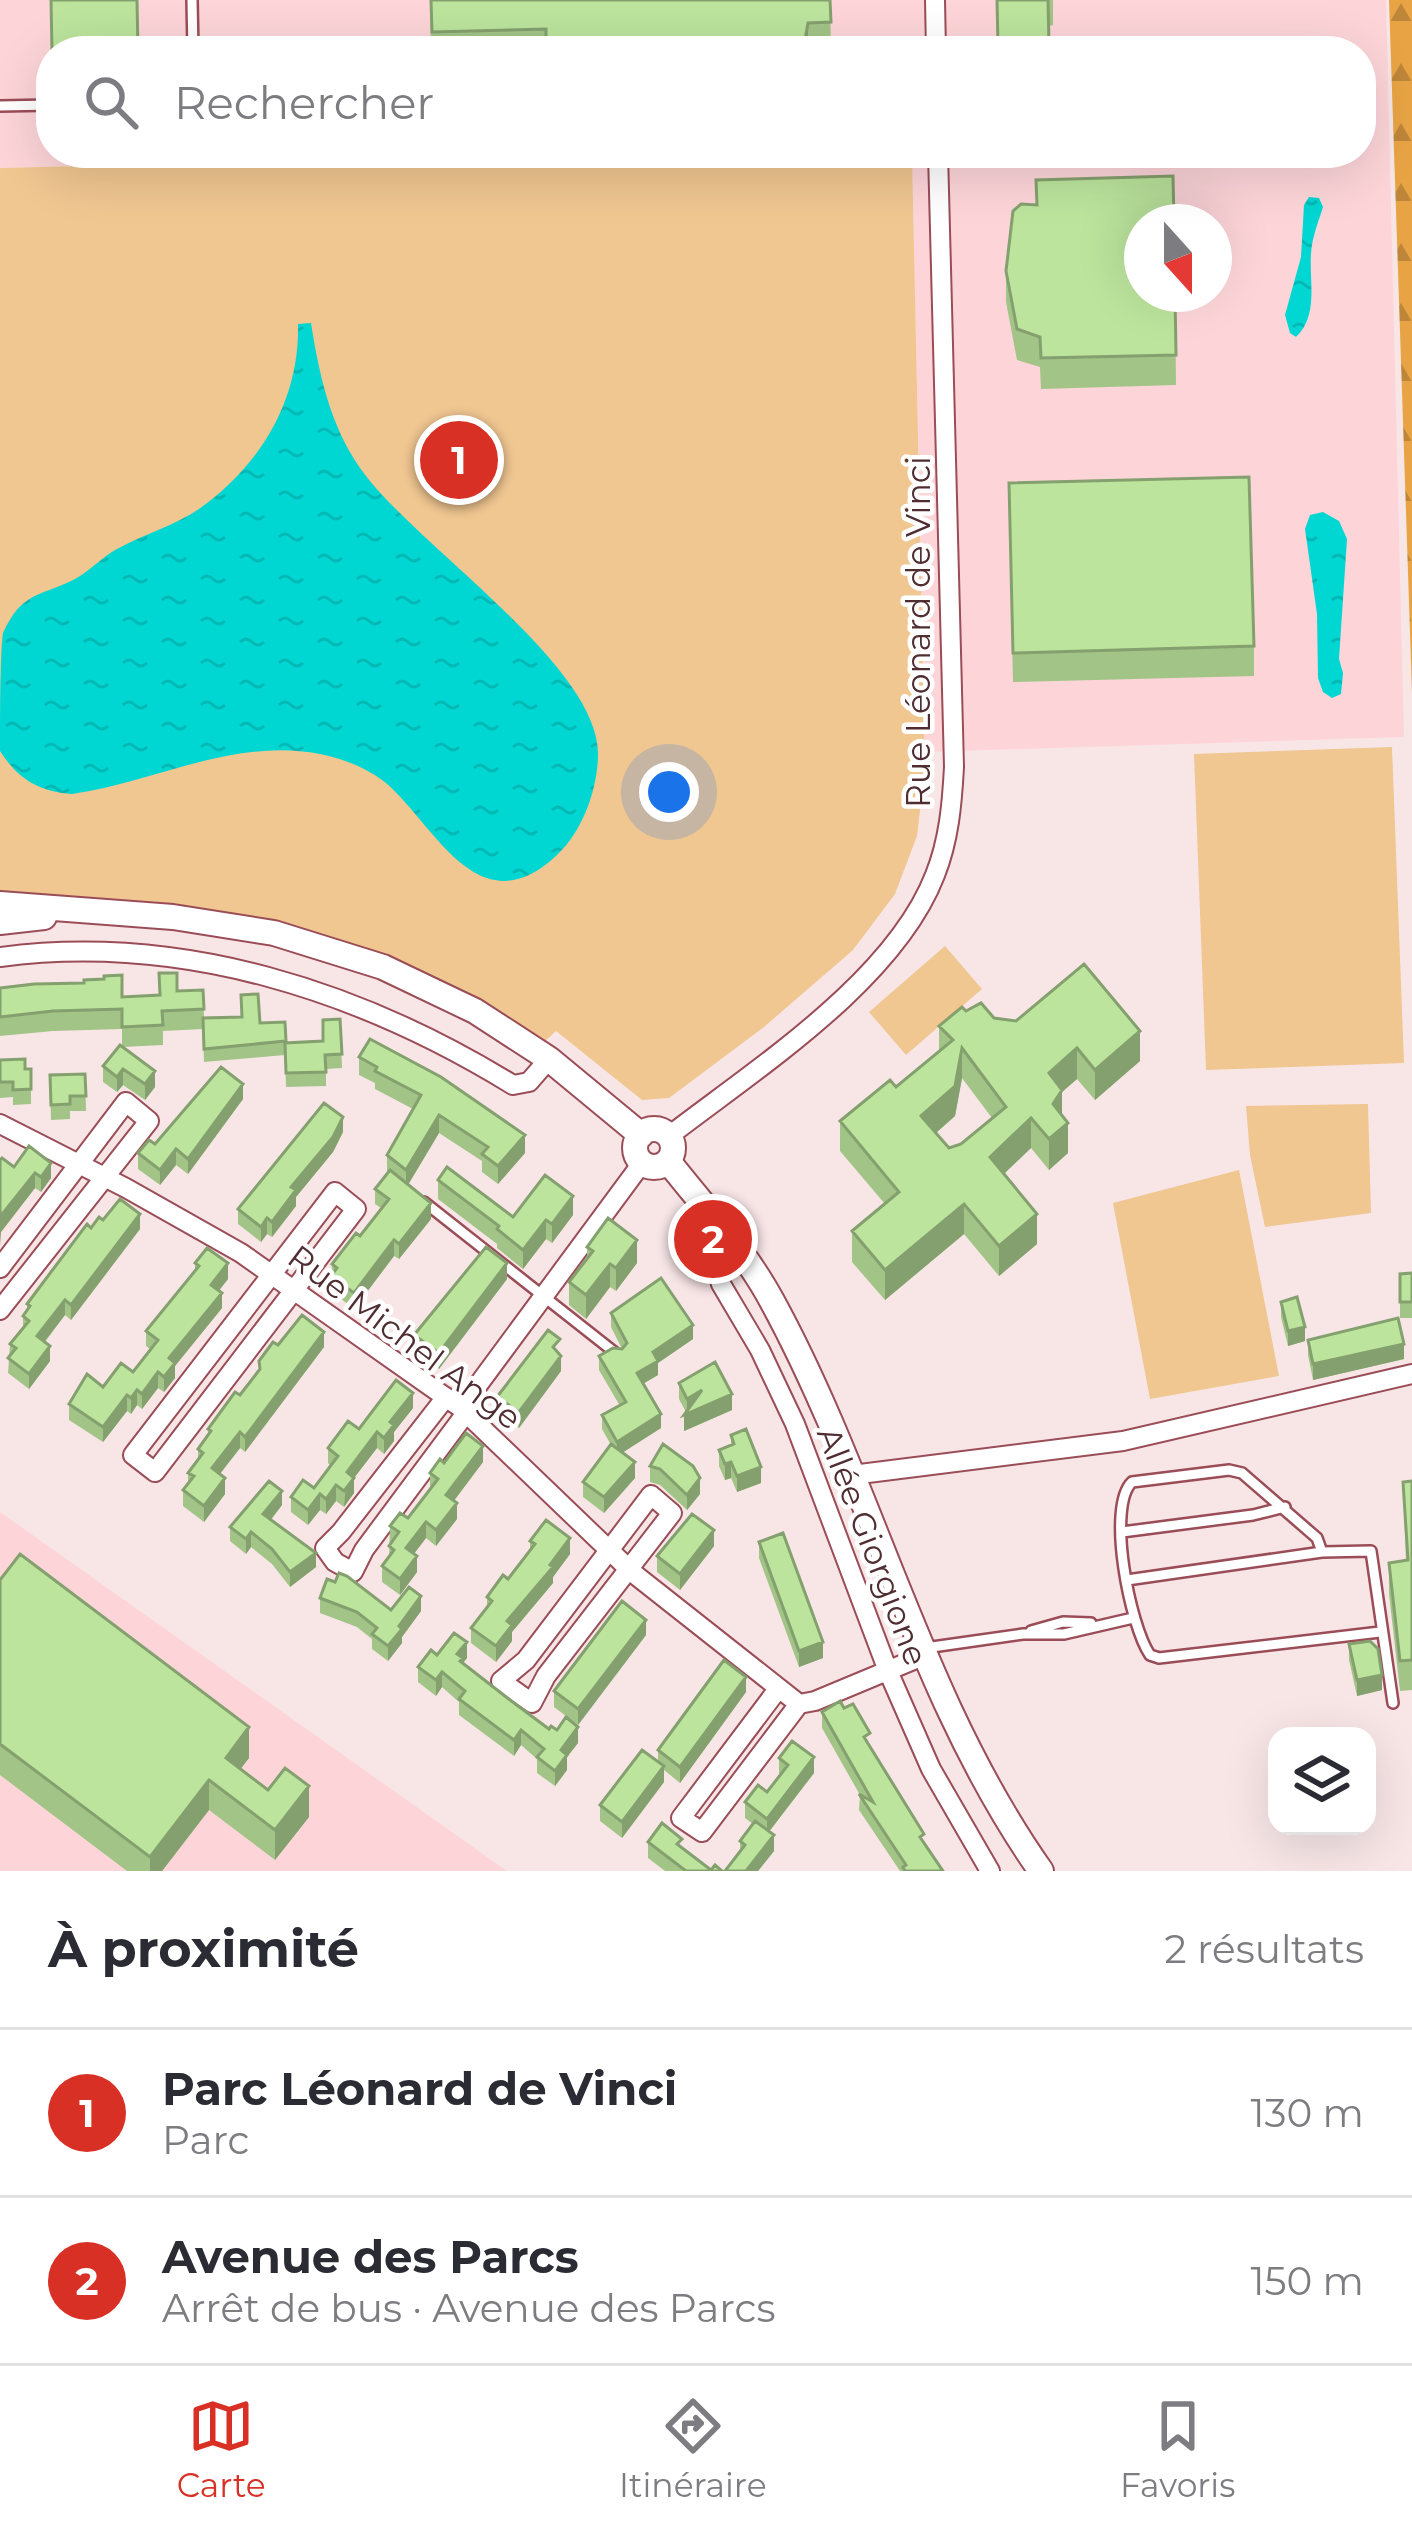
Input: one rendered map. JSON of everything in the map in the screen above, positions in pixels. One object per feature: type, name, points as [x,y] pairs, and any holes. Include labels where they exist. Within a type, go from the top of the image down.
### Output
[{"type":"street","points":[[935,0],[936,36]]},
{"type":"street","name":"Rue Léonard de Vinci","points":[[458,1406],[660,1154],[874,968],[920,908],[946,842],[954,766],[938,168]]},
{"type":"street","points":[[0,904],[173,916],[274,933],[383,967],[475,1011],[549,1059],[641,1135],[653,1129],[660,1154],[739,1248],[780,1317],[824,1406],[963,1744],[1003,1817],[1041,1871]]},
{"type":"street","points":[[0,922],[82,913]]},
{"type":"street","points":[[0,957],[95,953],[231,967],[329,993],[378,1013],[430,1036],[513,1085],[529,1082],[549,1059]]},
{"type":"street","points":[[0,1268],[126,1102],[148,1121],[0,1310]]},
{"type":"street","name":"Rue Michel Ange","points":[[0,1124],[241,1253],[458,1406],[629,1569],[799,1704]]},
{"type":"street","points":[[335,1192],[356,1209],[294,1290],[155,1472],[134,1455],[335,1192]]},
{"type":"street","name":"Allée Giorgione","points":[[739,1248],[717,1270],[721,1284],[760,1350],[794,1424],[888,1671],[931,1769],[989,1871]]},
{"type":"street","points":[[852,1475],[1123,1441],[1412,1374]]},
{"type":"street","points":[[458,1406],[353,1572],[335,1562],[325,1548],[458,1406]]},
{"type":"street","points":[[651,1495],[672,1513],[629,1569],[546,1676],[532,1703],[501,1681],[526,1660],[651,1495]]},
{"type":"street","points":[[778,1689],[681,1818],[702,1832],[799,1704],[888,1671],[922,1653]]},
{"type":"lane","points":[[192,0],[193,36]]},
{"type":"lane","points":[[0,106],[36,105]]},
{"type":"lane","points":[[415,1195],[618,1354]]},
{"type":"lane","points":[[1322,1552],[1317,1538],[1242,1473],[1229,1470],[1132,1482],[1120,1501],[1133,1618],[1145,1648],[1159,1658],[1380,1632]]},
{"type":"lane","points":[[1122,1532],[1285,1507]]},
{"type":"lane","points":[[1127,1580],[1322,1552],[1370,1550],[1393,1703]]},
{"type":"lane","points":[[922,1653],[1023,1634],[1064,1634],[1133,1618]]},
{"type":"shaded area","points":[[0,0],[1386,0],[1404,737],[925,752],[912,168],[1376,168],[1376,36],[36,36],[36,167],[0,168]]},
{"type":"shaded area","points":[[0,168],[912,168],[925,768],[917,836],[895,894],[853,950],[764,1027],[669,1098],[642,1100],[556,1031],[543,1043],[350,947],[0,899]]},
{"type":"shaded area","points":[[1392,747],[1404,1063],[1206,1070],[1194,754]]},
{"type":"shaded area","points":[[945,946],[982,989],[906,1055],[869,1012]]},
{"type":"shaded area","points":[[1368,1104],[1371,1213],[1265,1227],[1250,1155],[1246,1106]]},
{"type":"shaded area","points":[[1239,1170],[1279,1376],[1150,1399],[1113,1203]]},
{"type":"shaded area","points":[[0,1512],[507,1871],[0,1871]]},
{"type":"green space","points":[[1389,0],[1412,0],[1412,693]]},
{"type":"water","points":[[1309,197],[1319,198],[1323,207],[1312,248],[1308,319],[1296,337],[1285,315],[1301,257],[1304,205]]},
{"type":"water","points":[[311,323],[327,398],[360,468],[386,499],[538,645],[570,684],[591,721],[598,756],[587,809],[567,844],[530,874],[505,881],[482,876],[441,844],[386,783],[328,756],[257,751],[72,794],[30,782],[0,751],[3,633],[17,610],[79,577],[117,549],[189,515],[221,492],[272,429],[292,379],[298,324]]},
{"type":"water","points":[[1323,512],[1339,521],[1347,539],[1339,659],[1343,673],[1341,694],[1332,698],[1323,692],[1318,678],[1317,614],[1305,529],[1310,515]]},
{"type":"building","points":[[51,0],[137,0],[138,36],[52,36]]},
{"type":"building","points":[[431,0],[830,0],[831,22],[808,23],[806,36],[546,36],[546,29],[432,32]]},
{"type":"building","points":[[997,0],[1048,0],[1049,36],[998,36]]},
{"type":"building","points":[[1173,176],[1174,204],[1124,204],[1124,312],[1175,312],[1176,355],[1041,358],[1040,337],[1017,329],[1006,271],[1013,211],[1021,204],[1037,205],[1036,180]]},
{"type":"building","points":[[1249,477],[1254,646],[1013,653],[1009,483]]},
{"type":"building","points":[[1084,964],[1140,1031],[1095,1070],[1077,1048],[1049,1073],[1062,1090],[1053,1104],[1068,1123],[1049,1139],[1031,1118],[990,1157],[1037,1214],[999,1246],[964,1204],[885,1270],[852,1231],[899,1192],[840,1121],[890,1080],[896,1087],[953,1040],[939,1026],[962,1007],[966,1011],[981,1003],[994,1018],[1016,1021]],"holes":[[[962,1048],[1006,1107],[961,1144],[949,1148],[921,1116],[955,1086]]]},
{"type":"building","points":[[159,973],[177,973],[177,991],[203,990],[204,1009],[162,1011],[163,1025],[122,1027],[122,1009],[0,1017],[0,988],[84,983],[122,975],[122,997],[160,995]]},
{"type":"building","points":[[258,994],[260,1023],[285,1022],[286,1041],[204,1049],[203,1018],[242,1017],[241,995]]},
{"type":"building","points":[[340,1019],[342,1054],[325,1055],[326,1072],[286,1073],[285,1043],[323,1041],[323,1020]]},
{"type":"building","points":[[370,1039],[441,1077],[525,1135],[498,1166],[482,1154],[488,1147],[439,1115],[406,1170],[387,1155],[421,1095],[359,1057]]},
{"type":"building","points":[[120,1045],[155,1071],[145,1084],[123,1069],[117,1077],[103,1066]]},
{"type":"building","points":[[25,1059],[25,1069],[31,1069],[31,1089],[13,1090],[13,1082],[0,1082],[0,1060]]},
{"type":"building","points":[[221,1067],[243,1084],[188,1159],[176,1149],[160,1170],[138,1153],[149,1140],[155,1144]]},
{"type":"building","points":[[85,1074],[86,1096],[70,1096],[70,1104],[51,1105],[50,1075]]},
{"type":"building","points":[[324,1103],[343,1117],[333,1137],[291,1187],[296,1190],[272,1222],[267,1218],[261,1227],[238,1209]]},
{"type":"building","points":[[29,1146],[51,1163],[41,1177],[35,1173],[0,1217],[0,1160],[14,1167]]},
{"type":"building","points":[[447,1167],[513,1217],[545,1175],[573,1196],[552,1224],[546,1220],[523,1250],[438,1180]]},
{"type":"building","points":[[390,1170],[431,1203],[399,1244],[394,1240],[354,1293],[331,1276],[337,1268],[332,1264],[389,1199],[375,1189]]},
{"type":"building","points":[[120,1199],[140,1214],[71,1305],[65,1300],[37,1336],[50,1346],[29,1374],[8,1358],[16,1348],[10,1344],[29,1321],[23,1316],[27,1304],[87,1224],[91,1228],[99,1217],[103,1220]]},
{"type":"building","points":[[608,1218],[637,1240],[616,1268],[610,1264],[586,1295],[569,1282],[593,1251],[587,1247]]},
{"type":"building","points":[[486,1247],[507,1263],[439,1353],[414,1335]]},
{"type":"building","points":[[207,1248],[228,1263],[211,1285],[222,1293],[169,1358],[175,1363],[164,1377],[158,1372],[142,1394],[137,1390],[131,1398],[127,1395],[103,1427],[69,1404],[87,1374],[103,1387],[121,1363],[133,1372],[158,1340],[146,1331],[199,1266],[195,1263]]},
{"type":"building","points":[[1412,1273],[1412,1302],[1400,1302],[1400,1274]]},
{"type":"building","points":[[661,1278],[693,1325],[653,1352],[658,1361],[637,1373],[661,1414],[617,1442],[602,1415],[626,1402],[599,1356],[627,1343],[611,1313]]},
{"type":"building","points":[[1297,1297],[1305,1327],[1288,1331],[1281,1302]]},
{"type":"building","points":[[302,1315],[324,1332],[245,1437],[240,1432],[212,1468],[225,1478],[204,1506],[183,1490],[194,1476],[188,1473],[203,1453],[198,1449],[208,1429],[235,1392],[240,1395],[260,1369],[259,1361],[273,1342],[278,1345]]},
{"type":"building","points":[[1398,1318],[1404,1344],[1313,1364],[1308,1340]]},
{"type":"building","points":[[548,1330],[560,1339],[553,1347],[561,1356],[519,1412],[497,1397]]},
{"type":"building","points":[[715,1362],[732,1394],[684,1415],[702,1390],[687,1399],[679,1383]]},
{"type":"building","points":[[396,1380],[413,1393],[390,1422],[394,1425],[384,1438],[377,1432],[347,1472],[354,1478],[344,1491],[336,1485],[326,1499],[320,1494],[308,1510],[291,1497],[303,1480],[314,1488],[338,1456],[328,1448],[348,1421],[359,1429]]},
{"type":"building","points":[[746,1429],[761,1467],[737,1476],[719,1450],[734,1444],[731,1435]]},
{"type":"building","points":[[466,1433],[483,1446],[446,1495],[457,1503],[436,1530],[426,1522],[406,1548],[417,1556],[400,1579],[382,1566],[399,1532],[390,1526],[400,1513],[408,1518],[438,1479],[430,1473],[440,1459],[444,1463]]},
{"type":"building","points":[[611,1444],[635,1462],[604,1497],[583,1482]]},
{"type":"building","points":[[663,1444],[693,1466],[700,1478],[687,1495],[660,1469],[650,1466]]},
{"type":"building","points":[[269,1481],[282,1491],[263,1514],[316,1553],[290,1572],[251,1532],[246,1539],[230,1527]]},
{"type":"building","points":[[1412,1481],[1412,1660],[1400,1661],[1389,1563],[1408,1560],[1403,1482]]},
{"type":"building","points":[[692,1514],[714,1530],[680,1574],[657,1556]]},
{"type":"building","points":[[546,1520],[570,1538],[553,1567],[507,1621],[512,1625],[496,1646],[471,1628],[492,1601],[487,1597],[503,1575],[508,1579],[535,1544],[530,1541]]},
{"type":"building","points":[[783,1533],[823,1642],[799,1651],[759,1542]]},
{"type":"building","points":[[20,1554],[249,1727],[226,1758],[268,1790],[285,1768],[309,1786],[275,1830],[209,1780],[150,1857],[0,1744],[0,1580]]},
{"type":"building","points":[[339,1573],[391,1610],[409,1587],[421,1596],[388,1646],[372,1634],[377,1628],[357,1612],[320,1598],[327,1579],[335,1582]]},
{"type":"building","points":[[622,1601],[646,1620],[578,1709],[554,1691]]},
{"type":"building","points":[[454,1633],[467,1642],[457,1654],[463,1658],[460,1661],[510,1700],[549,1729],[557,1730],[566,1717],[578,1727],[561,1750],[567,1755],[555,1771],[537,1757],[544,1749],[521,1730],[514,1740],[459,1699],[465,1691],[442,1672],[436,1680],[418,1667],[431,1650],[437,1655]]},
{"type":"building","points":[[1370,1641],[1378,1649],[1382,1675],[1357,1680],[1349,1644]]},
{"type":"building","points":[[724,1660],[746,1677],[680,1767],[658,1750]]},
{"type":"building","points":[[840,1701],[844,1708],[853,1704],[870,1733],[864,1737],[943,1871],[905,1871],[906,1865],[859,1794],[873,1802],[822,1712]]},
{"type":"building","points":[[792,1741],[814,1757],[767,1819],[745,1802],[758,1785],[767,1792],[788,1765],[779,1758]]},
{"type":"building","points":[[642,1750],[664,1766],[622,1822],[600,1805]]},
{"type":"building","points":[[755,1821],[774,1835],[746,1871],[725,1871],[745,1845],[740,1841]]},
{"type":"building","points":[[662,1823],[682,1839],[677,1844],[711,1870],[715,1865],[722,1871],[686,1871],[648,1842]]},
{"type":"place","name":"Parc Léonard de Vinci","points":[[459,460]]},
{"type":"place","name":"Avenue des Parcs","points":[[713,1239]]}]
